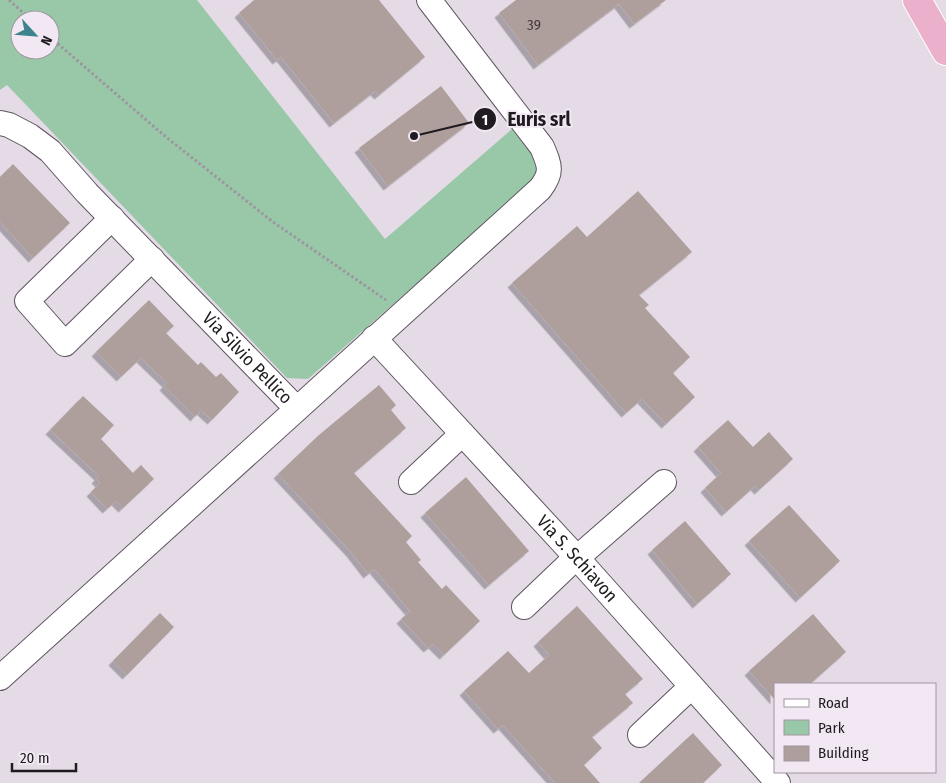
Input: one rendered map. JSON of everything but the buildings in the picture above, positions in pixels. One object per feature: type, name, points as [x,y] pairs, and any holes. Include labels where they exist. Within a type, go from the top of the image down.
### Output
[{"type":"highway","points":[[917,0],[946,51]]},
{"type":"street","name":"Via Silvio Pellico","points":[[0,123],[9,125],[30,136],[50,152],[87,193],[296,408],[540,189],[548,178],[549,164],[542,147],[429,0]]},
{"type":"street","points":[[112,218],[27,302],[65,344],[152,259]]},
{"type":"street","name":"Via S. Schiavon","points":[[374,338],[578,559],[778,783]]},
{"type":"street","points":[[0,678],[296,408]]},
{"type":"street","points":[[411,482],[462,434]]},
{"type":"street","points":[[524,607],[568,565],[578,559],[664,482]]},
{"type":"street","points":[[640,735],[691,686]]},
{"type":"path","points":[[9,0],[20,10]]},
{"type":"path","points":[[60,46],[166,138],[272,222],[385,299],[402,313]]},
{"type":"green space","points":[[0,0],[197,0],[385,239],[512,129],[538,160],[537,178],[308,379],[287,378],[7,85],[0,90]]},
{"type":"place","name":"Euris srl","points":[[414,136]]}]
